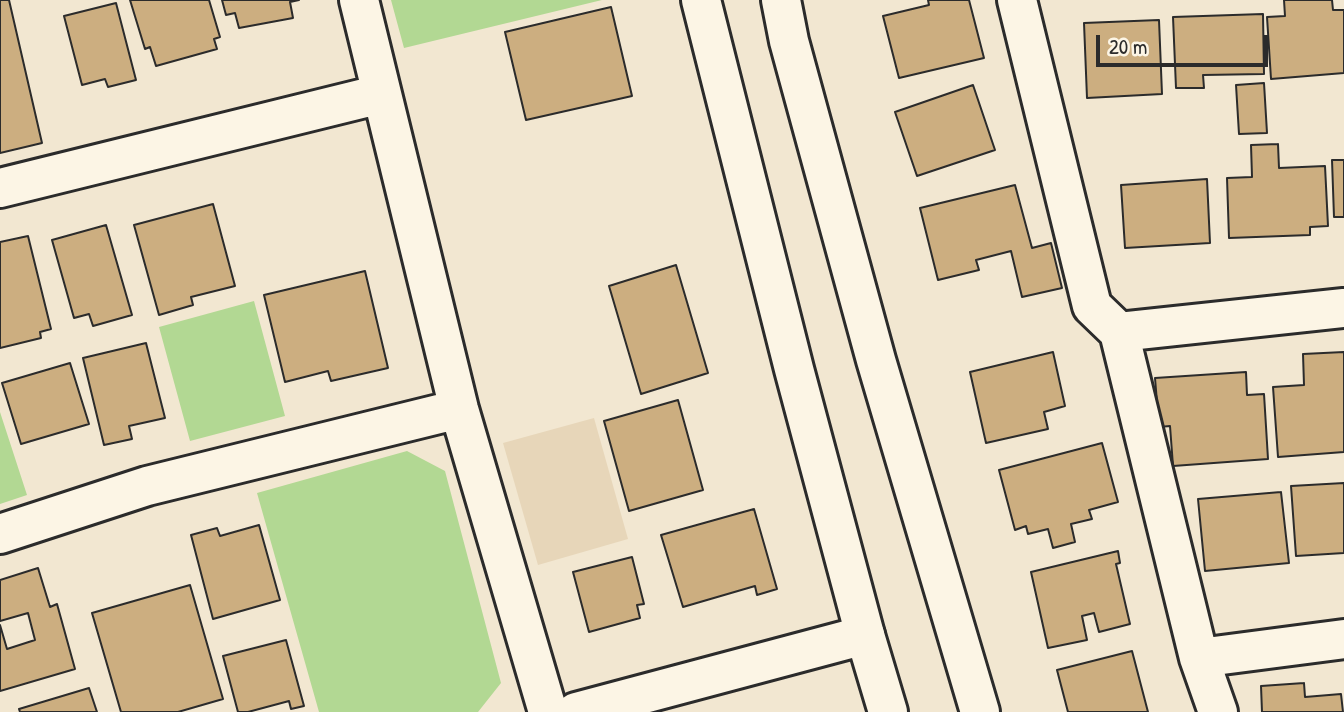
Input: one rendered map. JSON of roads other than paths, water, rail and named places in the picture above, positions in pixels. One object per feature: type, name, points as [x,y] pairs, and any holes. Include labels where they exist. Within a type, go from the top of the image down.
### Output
[{"type":"street","points":[[359,0],[459,409],[548,712]]},
{"type":"street","points":[[701,0],[794,369],[888,712]]},
{"type":"street","points":[[780,0],[876,360],[980,712]]},
{"type":"street","points":[[1017,0],[1093,306],[1119,332],[1199,657],[1218,712]]},
{"type":"street","points":[[0,188],[381,94]]},
{"type":"street","points":[[1119,332],[1344,308]]},
{"type":"street","points":[[0,534],[147,486],[459,409]]},
{"type":"street","points":[[576,712],[865,635]]},
{"type":"street","points":[[1199,657],[1344,639]]}]
